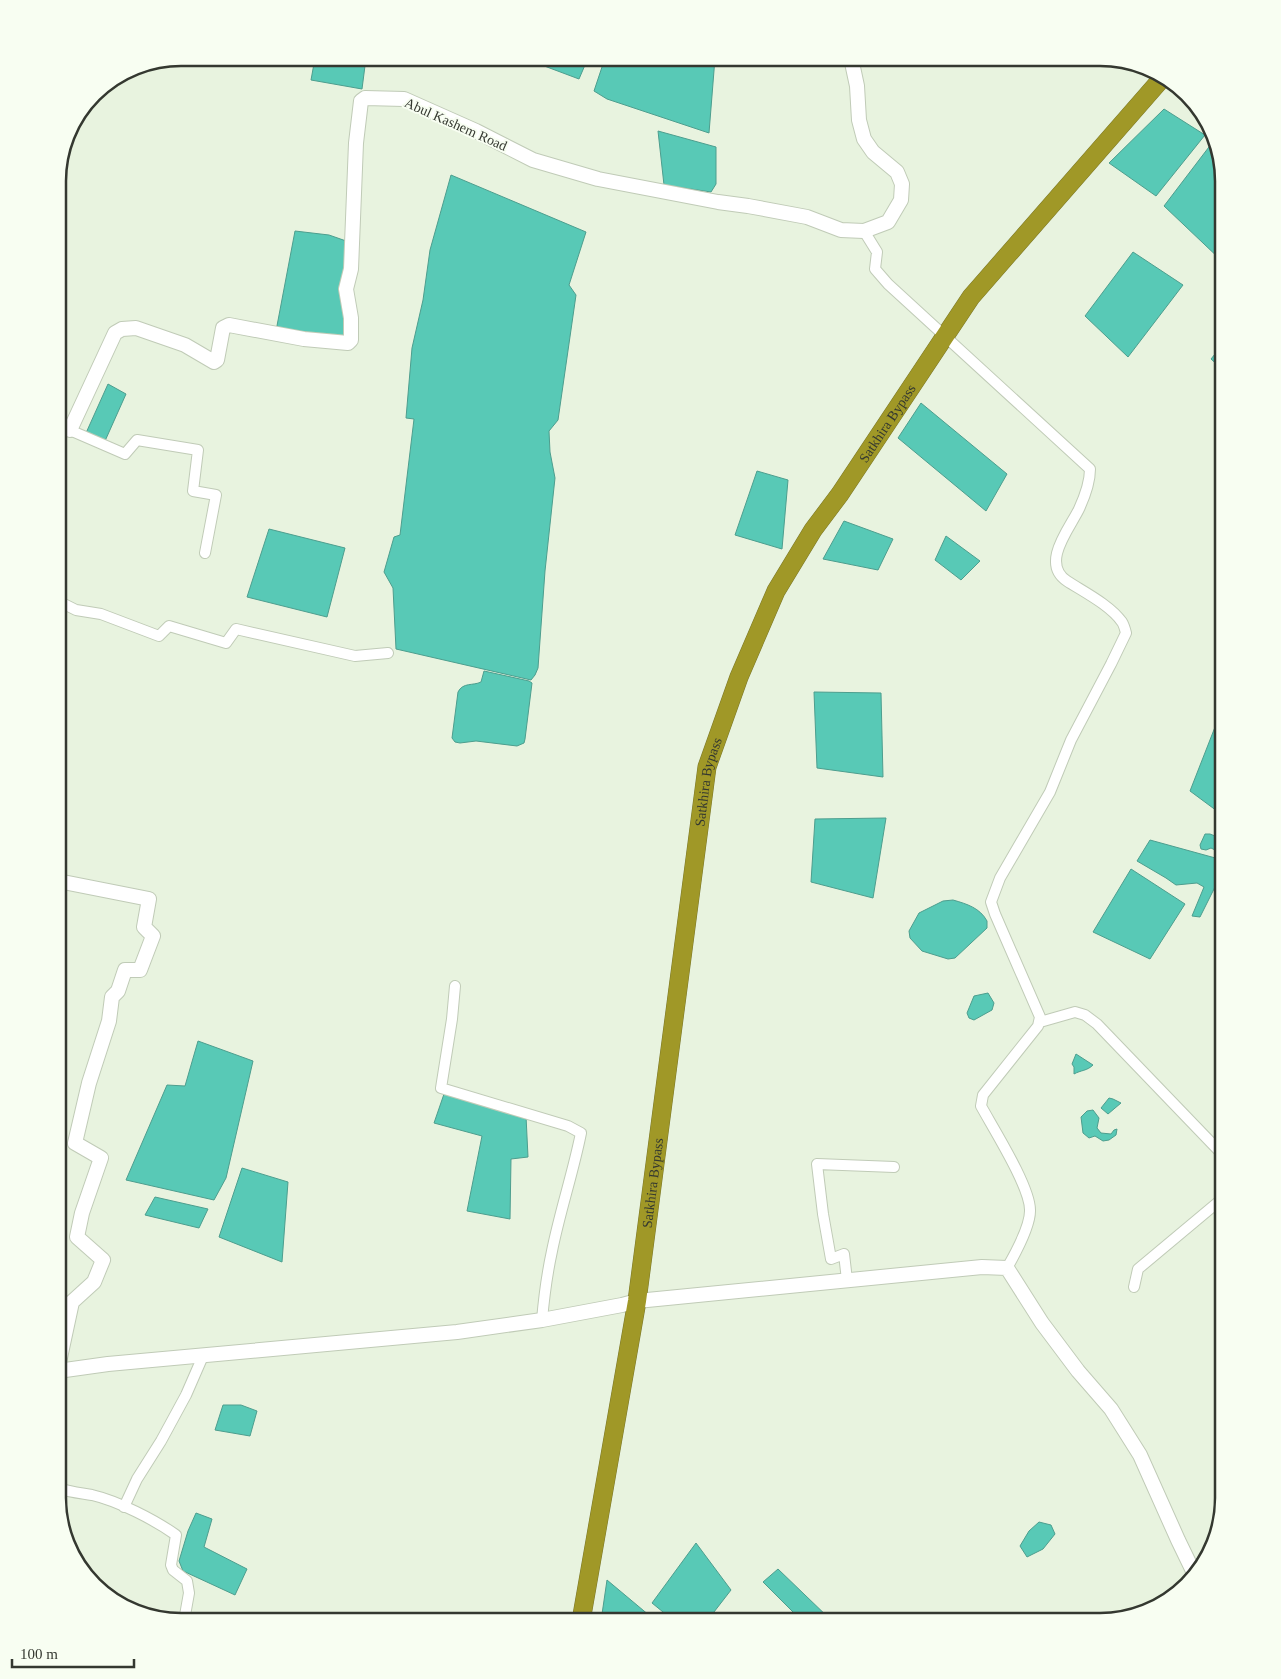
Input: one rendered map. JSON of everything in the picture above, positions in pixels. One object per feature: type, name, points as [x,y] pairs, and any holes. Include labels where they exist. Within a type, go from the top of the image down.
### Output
[{"type":"highway","name":"Satkhira Bypass","points":[[583,1613],[637,1301],[707,767],[739,677],[776,591],[813,530],[840,494],[971,297],[996,266],[1158,83]]},
{"type":"street","name":"Abul Kashem Road","points":[[66,423],[115,333],[122,329],[136,328],[185,345],[214,362],[217,360],[223,328],[228,325],[304,339],[348,343],[350,340],[351,318],[346,289],[352,269],[356,143],[360,101],[365,98],[404,99],[476,131],[533,160],[598,178],[718,202],[807,217],[841,230],[864,231],[888,222],[901,200],[902,184],[897,172],[873,152],[864,140],[859,120],[857,86],[853,66]]},
{"type":"street","points":[[864,231],[877,252],[875,269],[888,284],[1090,469],[1089,483],[1079,509],[1058,546],[1056,563],[1062,578],[1110,610],[1123,623],[1126,633],[1071,740],[1050,792],[1000,878],[992,897],[992,908],[1040,1017],[1040,1022],[1030,1039],[983,1095],[981,1101],[981,1106],[1025,1188],[1031,1209],[1025,1230],[1007,1268]]},
{"type":"street","points":[[66,428],[125,454],[136,440],[198,450],[193,491],[216,495],[205,553]]},
{"type":"street","points":[[66,605],[76,610],[101,614],[159,636],[169,626],[226,643],[236,629],[355,656],[388,652]]},
{"type":"street","points":[[66,883],[149,899],[144,927],[153,936],[140,970],[125,970],[116,995],[112,997],[109,1021],[90,1083],[75,1143],[101,1158],[82,1213],[77,1237],[103,1260],[94,1282],[72,1302],[66,1330]]},
{"type":"street","points":[[455,986],[452,1019],[441,1088],[568,1126],[580,1133],[574,1165],[551,1252],[542,1320]]},
{"type":"street","points":[[1040,1022],[1075,1012],[1097,1024],[1215,1146]]},
{"type":"street","points":[[847,1280],[844,1254],[832,1259],[823,1214],[817,1164],[894,1167]]},
{"type":"street","points":[[1134,1287],[1138,1269],[1215,1205]]},
{"type":"street","points":[[66,1370],[457,1332],[542,1320],[622,1306],[637,1301],[982,1267],[1007,1268]]},
{"type":"street","points":[[1007,1268],[1042,1322],[1078,1371],[1111,1409],[1140,1455],[1191,1567]]},
{"type":"street","points":[[124,1507],[137,1479],[186,1396],[203,1356]]},
{"type":"street","points":[[66,1490],[93,1495],[124,1507],[162,1525],[176,1535],[171,1565],[187,1581],[189,1594],[186,1613]]},
{"type":"water","points":[[314,66],[365,66],[362,89],[311,80]]},
{"type":"water","points":[[544,66],[585,66],[579,79]]},
{"type":"water","points":[[602,66],[714,66],[709,133],[607,99],[594,91]]},
{"type":"water","points":[[1164,109],[1205,135],[1156,196],[1109,163]]},
{"type":"water","points":[[658,131],[716,147],[716,184],[711,192],[664,185]]},
{"type":"water","points":[[1209,146],[1215,181],[1215,254],[1164,206]]},
{"type":"water","points":[[451,175],[586,232],[569,285],[576,295],[558,420],[549,431],[550,452],[555,478],[545,571],[538,668],[531,680],[396,649],[393,588],[384,572],[394,537],[400,535],[414,419],[406,418],[412,348],[423,300],[430,250]]},
{"type":"water","points":[[295,231],[329,235],[349,242],[346,338],[276,331]]},
{"type":"water","points":[[1133,252],[1183,285],[1128,357],[1085,316]]},
{"type":"water","points":[[1215,354],[1215,363],[1211,359]]},
{"type":"water","points":[[108,384],[126,394],[105,441],[86,433]]},
{"type":"water","points":[[921,403],[1007,474],[986,511],[898,438]]},
{"type":"water","points":[[757,471],[788,480],[782,549],[735,535]]},
{"type":"water","points":[[844,521],[893,539],[878,570],[823,559]]},
{"type":"water","points":[[269,529],[345,548],[327,617],[247,597]]},
{"type":"water","points":[[946,536],[980,561],[961,580],[935,560]]},
{"type":"water","points":[[484,671],[532,683],[524,743],[517,746],[476,741],[460,743],[455,742],[452,738],[458,692],[465,685],[481,682]]},
{"type":"water","points":[[814,692],[881,693],[883,777],[817,768]]},
{"type":"water","points":[[1215,727],[1215,810],[1190,791]]},
{"type":"water","points":[[886,818],[873,898],[811,882],[815,819]]},
{"type":"water","points":[[1205,834],[1215,836],[1215,850],[1211,848],[1201,849],[1200,845]]},
{"type":"water","points":[[1150,840],[1215,858],[1215,887],[1200,917],[1192,916],[1204,887],[1197,883],[1176,885],[1137,861]]},
{"type":"water","points":[[1131,869],[1185,904],[1150,959],[1093,932]]},
{"type":"water","points":[[953,900],[968,905],[981,913],[987,921],[987,928],[955,958],[948,959],[922,951],[910,938],[909,931],[919,913],[943,901]]},
{"type":"water","points":[[988,993],[994,1003],[992,1010],[974,1020],[969,1018],[967,1013],[974,996]]},
{"type":"water","points":[[198,1041],[253,1061],[226,1178],[214,1200],[126,1180],[167,1085],[185,1086]]},
{"type":"water","points":[[1076,1054],[1093,1065],[1074,1074],[1072,1064]]},
{"type":"water","points":[[444,1094],[526,1116],[528,1157],[511,1159],[510,1219],[467,1211],[482,1136],[434,1123]]},
{"type":"water","points":[[1109,1098],[1121,1103],[1108,1114],[1101,1108]]},
{"type":"water","points":[[1093,1110],[1099,1118],[1097,1128],[1101,1133],[1111,1134],[1117,1129],[1116,1135],[1109,1140],[1103,1141],[1095,1136],[1089,1138],[1083,1133],[1081,1117],[1087,1111]]},
{"type":"water","points":[[242,1168],[288,1182],[282,1262],[219,1237]]},
{"type":"water","points":[[155,1197],[208,1209],[199,1228],[145,1215]]},
{"type":"water","points":[[223,1405],[241,1405],[257,1411],[250,1436],[215,1430]]},
{"type":"water","points":[[196,1513],[212,1519],[204,1547],[247,1569],[235,1595],[183,1571],[179,1561],[188,1531]]},
{"type":"water","points":[[1039,1522],[1051,1525],[1055,1534],[1043,1549],[1027,1557],[1020,1546],[1029,1531]]},
{"type":"water","points":[[696,1543],[731,1590],[713,1613],[664,1613],[652,1603]]},
{"type":"water","points":[[778,1569],[824,1613],[794,1613],[763,1582]]},
{"type":"water","points":[[607,1580],[646,1613],[602,1613]]}]
